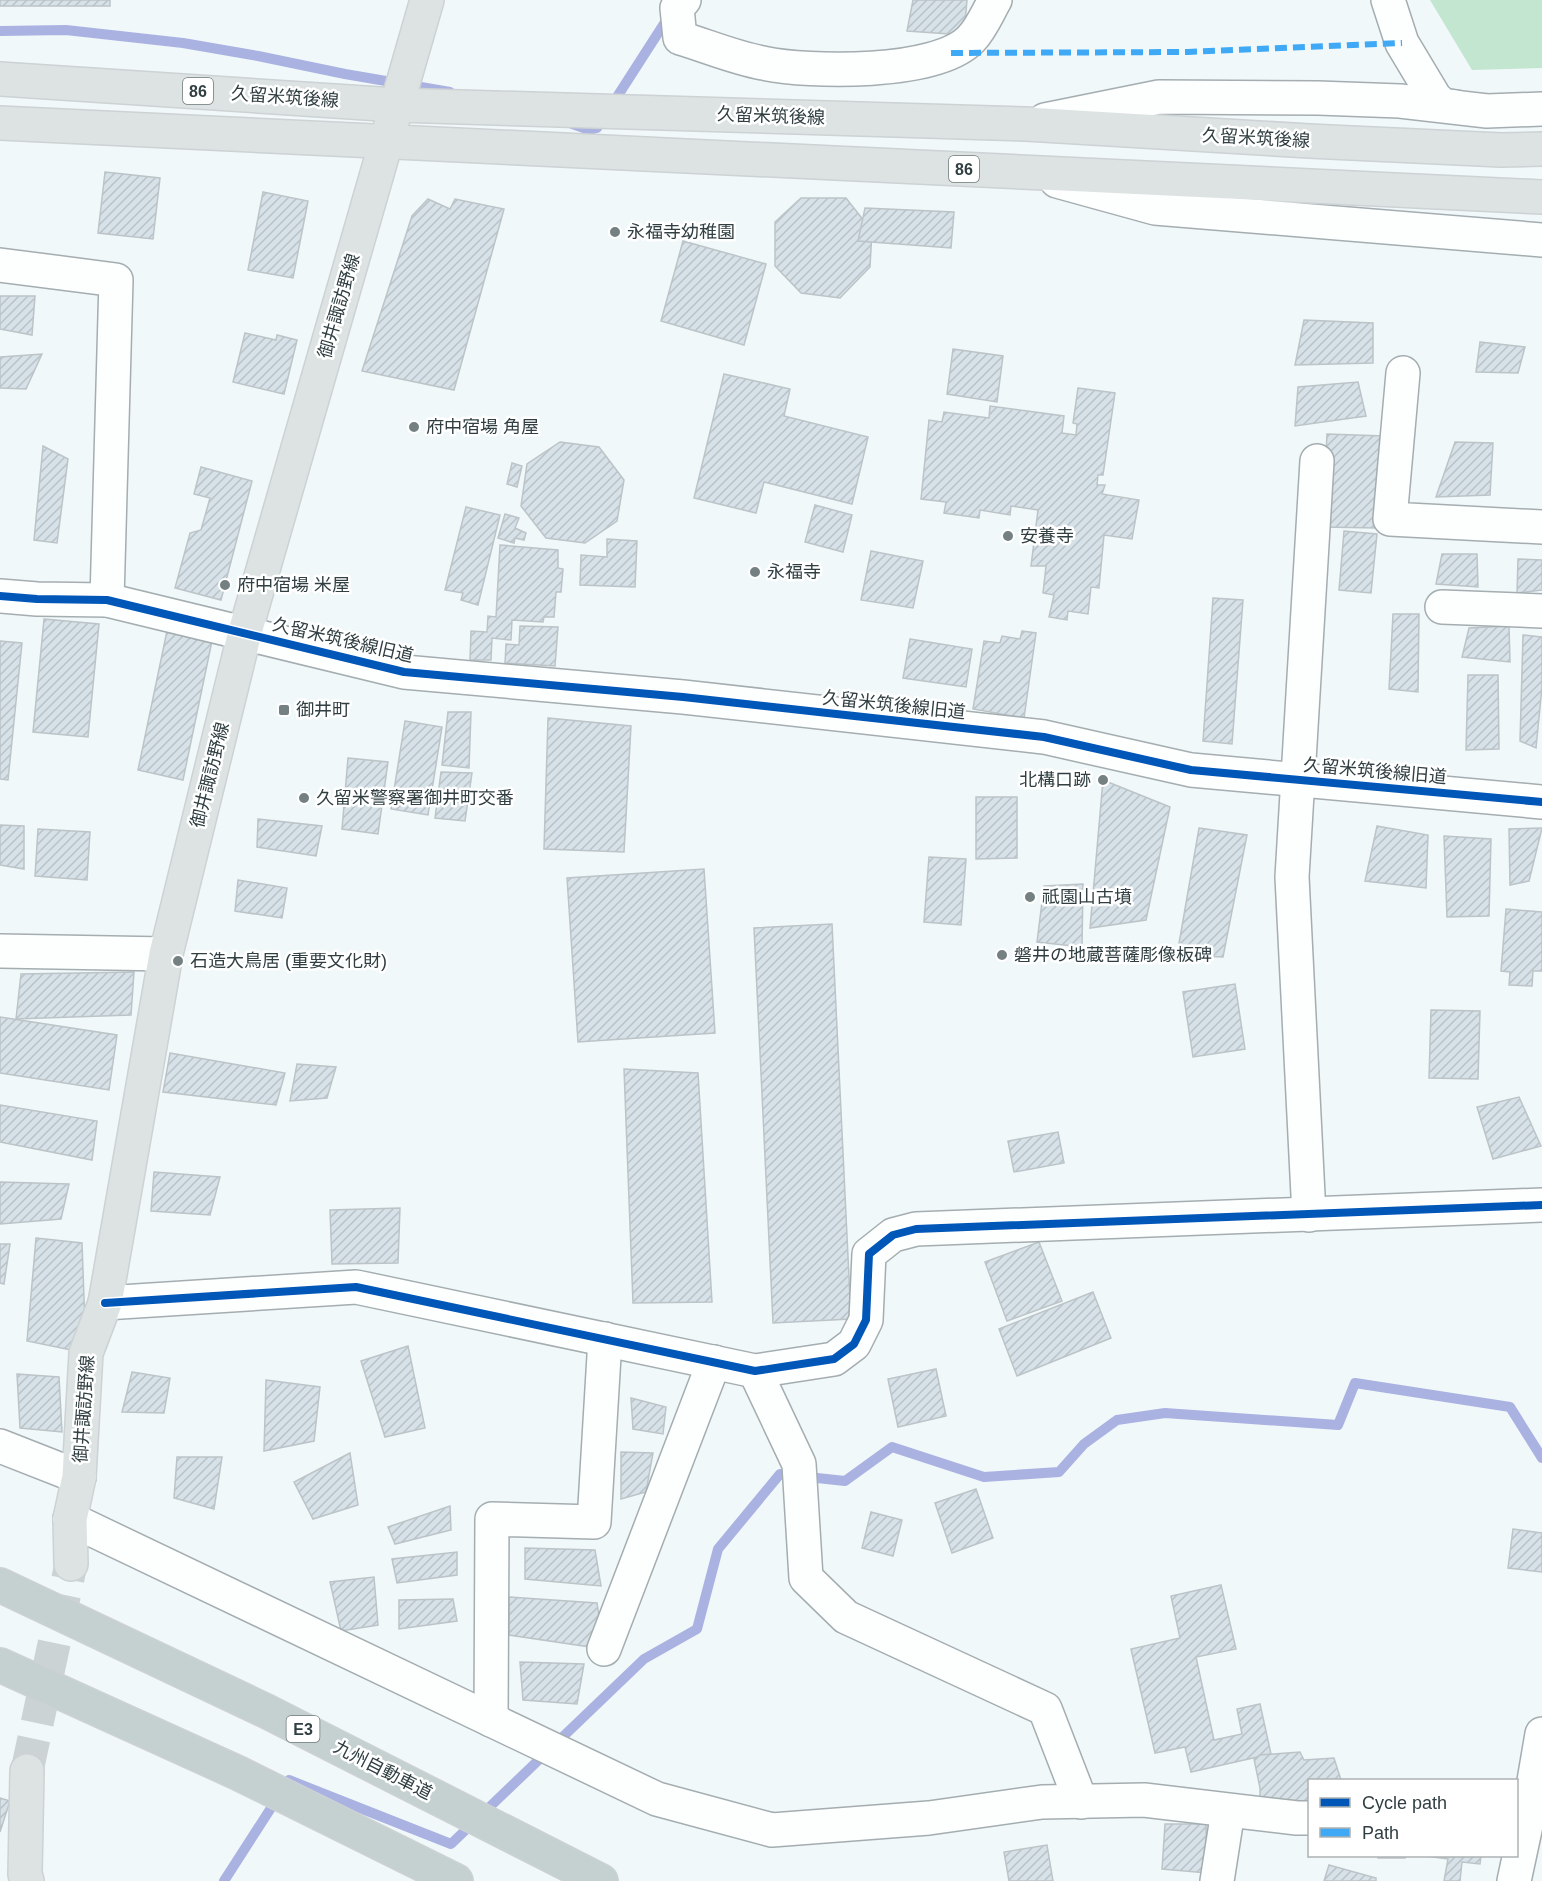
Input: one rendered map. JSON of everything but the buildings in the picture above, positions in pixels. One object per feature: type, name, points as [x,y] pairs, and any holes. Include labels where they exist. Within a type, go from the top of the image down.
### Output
[{"type":"highway","name":"九州自動車道","points":[[0,1586],[266,1711],[601,1881]]},
{"type":"highway","points":[[0,1665],[238,1773],[456,1881]]},
{"type":"main road","name":"御井諏訪野線","points":[[71,1564],[70,1519],[79,1477],[86,1353],[105,1303],[166,954],[245,632],[427,0]]},
{"type":"main road","name":"久留米筑後線","points":[[0,79],[396,105],[1026,124],[1309,141],[1501,150],[1542,149]]},
{"type":"main road","name":"86","points":[[0,123],[1542,197]]},
{"type":"main road","points":[[24,1879],[27,1771]]},
{"type":"street","points":[[684,0],[677,8],[680,38],[763,63],[829,70],[912,64],[951,53],[971,39],[995,0]]},
{"type":"street","points":[[1388,0],[1402,43],[1435,98],[1443,105],[1487,111]]},
{"type":"street","points":[[1026,124],[1159,97],[1400,100],[1487,111],[1542,109]]},
{"type":"street","points":[[1024,172],[1155,207],[1542,240]]},
{"type":"street","points":[[0,265],[116,280],[107,600]]},
{"type":"street","points":[[1403,373],[1390,519],[1542,527]]},
{"type":"street","points":[[1309,1215],[1292,877],[1317,461]]},
{"type":"street","name":"久留米筑後線旧道","points":[[0,596],[107,600],[404,672],[683,697],[1044,737],[1191,770],[1542,802]]},
{"type":"street","points":[[1442,607],[1542,611]]},
{"type":"street","points":[[0,951],[166,954]]},
{"type":"street","points":[[105,1303],[356,1287],[755,1371],[834,1359],[854,1344],[866,1320],[869,1254],[893,1235],[916,1229],[1542,1205]]},
{"type":"street","points":[[491,1720],[492,1519],[594,1522],[605,1339]]},
{"type":"street","points":[[604,1649],[714,1362]]},
{"type":"street","points":[[755,1371],[799,1464],[806,1578],[846,1617],[1045,1709],[1081,1802]]},
{"type":"street","points":[[0,1446],[79,1477]]},
{"type":"street","points":[[70,1519],[657,1799],[772,1830],[929,1818],[1041,1802],[1144,1800],[1228,1811],[1308,1818]]},
{"type":"street","points":[[1518,1848],[1522,1816],[1542,1734]]},
{"type":"street","points":[[1217,1881],[1228,1811]]},
{"type":"street","points":[[1514,1881],[1517,1857]]},
{"type":"green space","points":[[1430,0],[1542,0],[1542,68],[1472,70]]},
{"type":"waterway","points":[[567,122],[589,130],[597,128],[669,16]]},
{"type":"waterway","points":[[0,31],[66,30],[183,43],[450,92]]},
{"type":"waterway","points":[[224,1881],[289,1780],[451,1844],[644,1659],[697,1629],[718,1549],[780,1474],[845,1481],[892,1447],[984,1477],[1059,1472],[1084,1444],[1117,1420],[1165,1413],[1338,1425],[1355,1383],[1510,1407],[1542,1458]]},
{"type":"tunnel","points":[[27,1771],[71,1564]]},
{"type":"marked path","points":[[951,53],[1188,52],[1402,43]]},
{"type":"cycle path","points":[[0,596],[107,600],[404,672],[683,697],[1044,737],[1191,770],[1542,802]]},
{"type":"cycle path","points":[[105,1303],[356,1287],[755,1371],[834,1359],[854,1344],[866,1320],[869,1254],[893,1235],[916,1229],[1542,1205]]},
{"type":"place","name":"永福寺幼稚園","points":[[615,232]]},
{"type":"place","name":"府中宿場 角屋","points":[[414,427]]},
{"type":"place","name":"安養寺","points":[[1008,536]]},
{"type":"place","name":"永福寺","points":[[755,572]]},
{"type":"place","name":"府中宿場 米屋","points":[[225,585]]},
{"type":"place","name":"御井町","points":[[284,710]]},
{"type":"place","name":"北構口跡","points":[[1103,780]]},
{"type":"place","name":"久留米警察署御井町交番","points":[[304,798]]},
{"type":"place","name":"祇園山古墳","points":[[1030,897]]},
{"type":"place","name":"磐井の地蔵菩薩彫像板碑","points":[[1002,955]]},
{"type":"place","name":"石造大鳥居 (重要文化財)","points":[[178,961]]}]
